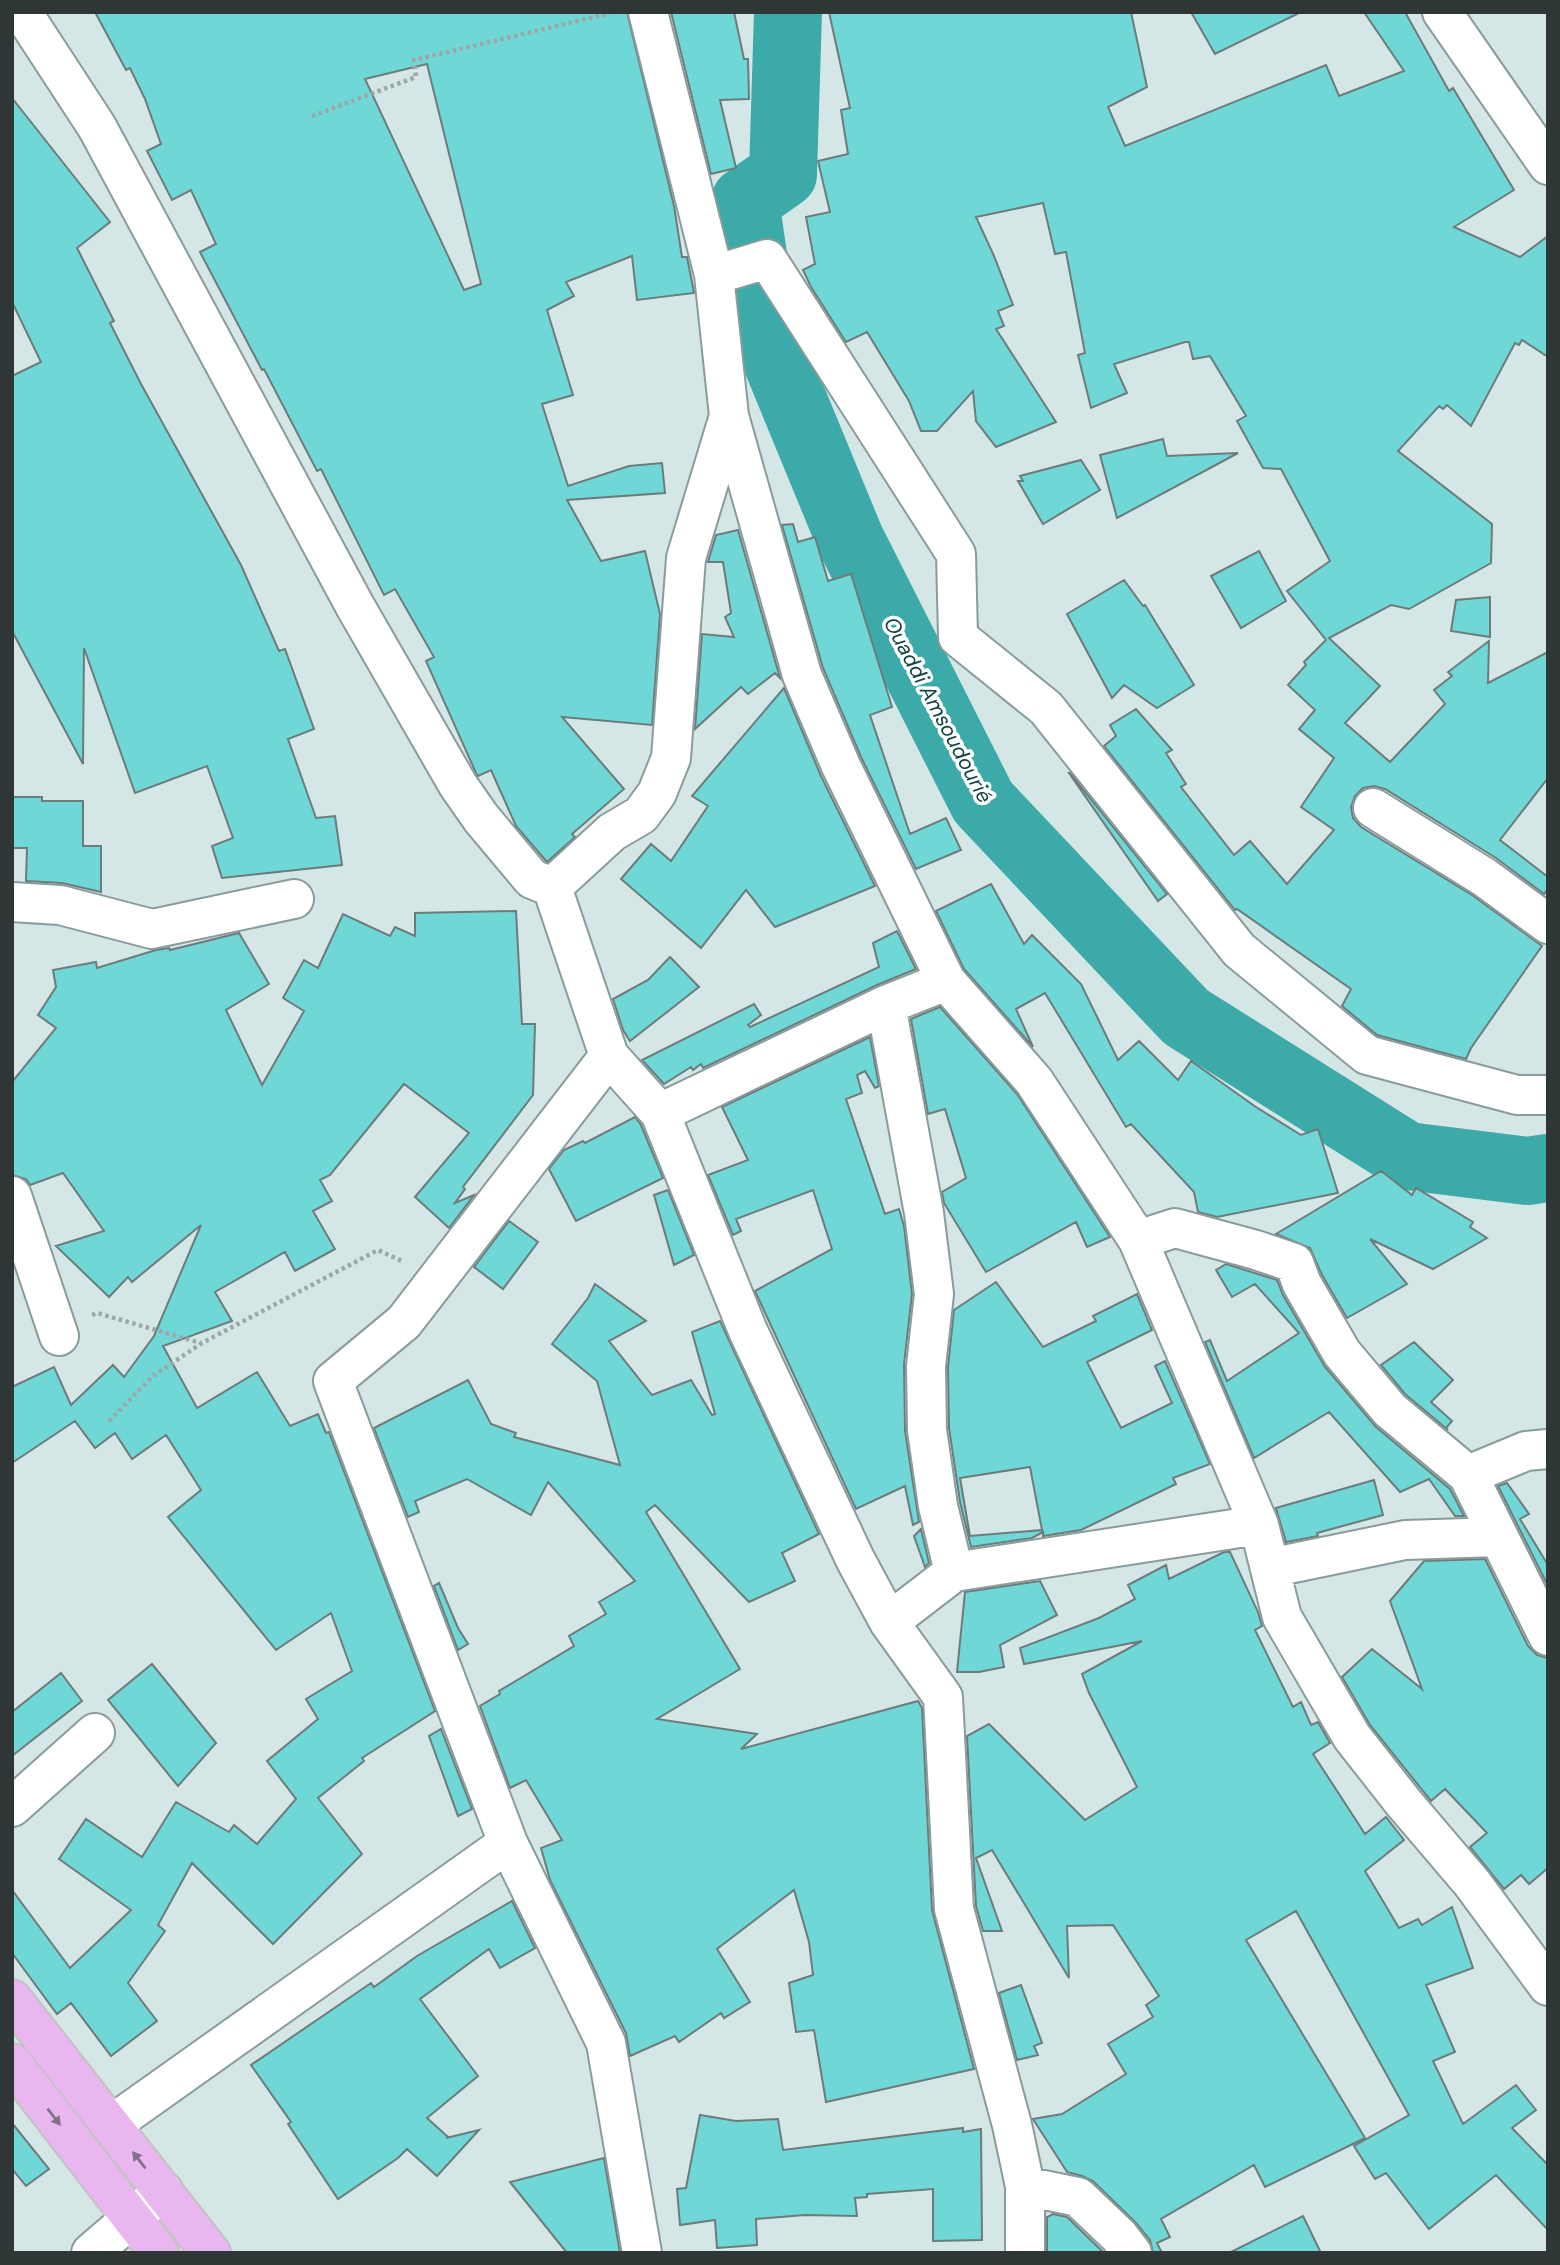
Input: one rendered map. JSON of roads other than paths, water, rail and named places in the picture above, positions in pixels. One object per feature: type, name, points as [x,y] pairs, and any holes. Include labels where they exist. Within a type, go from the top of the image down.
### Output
[{"type":"highway","points":[[12,1999],[211,2253]]},
{"type":"highway","points":[[12,2063],[159,2253]]},
{"type":"street","points":[[22,12],[97,127],[355,606],[458,785],[481,818],[532,878],[552,887],[609,1056],[660,1113],[748,1331],[855,1559],[889,1622],[943,1697],[954,1909],[1012,2125],[1025,2186],[1025,2253]]},
{"type":"street","points":[[648,12],[740,267],[956,554],[958,637],[1046,708],[1239,950],[1367,1055],[1517,1095],[1548,1096]]},
{"type":"street","points":[[1442,12],[1548,165]]},
{"type":"street","points":[[552,887],[612,832],[642,816],[657,793],[671,758],[686,558],[729,416],[740,267]]},
{"type":"street","points":[[729,416],[802,675],[841,766],[946,981],[1034,1081],[1138,1240],[1259,1525],[1282,1617],[1352,1737],[1472,1883],[1548,1986]]},
{"type":"street","points":[[1373,808],[1484,877],[1548,924]]},
{"type":"street","points":[[12,902],[61,905],[152,929],[294,899]]},
{"type":"street","points":[[660,1113],[886,1005],[946,981]]},
{"type":"street","points":[[886,1005],[924,1213],[934,1294],[926,1366],[927,1430],[938,1506],[954,1572]]},
{"type":"street","points":[[609,1056],[404,1322],[333,1381],[508,1843],[606,2043],[642,2253]]},
{"type":"street","points":[[12,1196],[59,1336]]},
{"type":"street","points":[[1138,1240],[1175,1228],[1294,1263],[1302,1284],[1342,1353],[1390,1410],[1468,1475],[1548,1636]]},
{"type":"street","points":[[1468,1475],[1526,1451],[1548,1450]]},
{"type":"street","points":[[889,1622],[954,1572],[1259,1525]]},
{"type":"street","points":[[1270,1569],[1405,1540],[1498,1537]]},
{"type":"street","points":[[12,1807],[95,1734]]},
{"type":"street","points":[[111,2125],[508,1843]]},
{"type":"street","points":[[1025,2186],[1077,2196],[1119,2236],[1132,2253]]},
{"type":"street","points":[[91,2253],[163,2191]]},
{"type":"waterway","name":"Ouaddi Amsoudourié","points":[[788,12],[783,174],[745,201],[764,330],[850,539],[983,802],[1186,1017],[1407,1156],[1527,1171],[1548,1168]]}]
